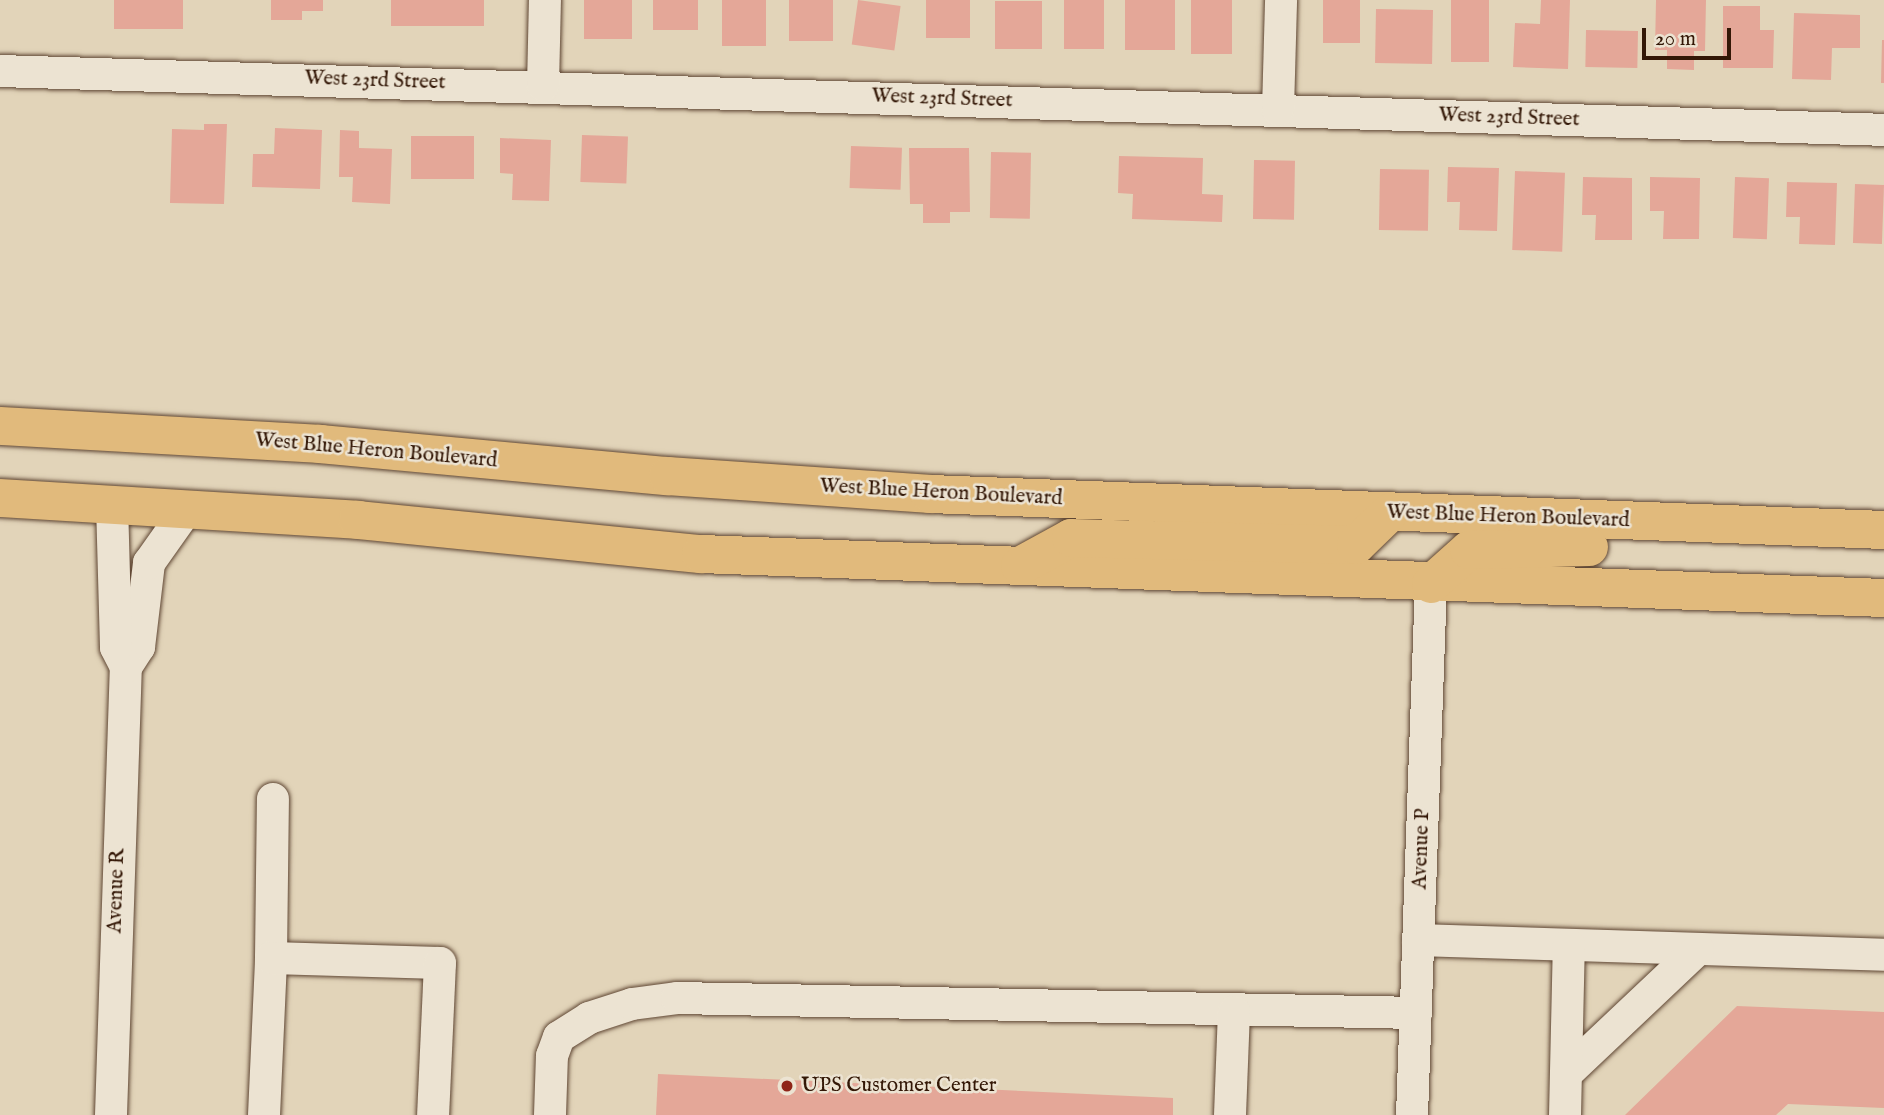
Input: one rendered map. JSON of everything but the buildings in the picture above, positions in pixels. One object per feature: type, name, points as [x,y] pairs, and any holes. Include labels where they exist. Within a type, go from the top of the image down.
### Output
[{"type":"main road","name":"West Blue Heron Boulevard","points":[[0,426],[320,444],[668,476],[930,494],[1884,530]]},
{"type":"main road","points":[[0,498],[188,508],[701,554],[1431,584],[1884,598]]},
{"type":"main road","points":[[1018,567],[1071,538],[1356,545],[1390,512]]},
{"type":"main road","points":[[1431,584],[1469,550],[1538,545],[1746,552],[1768,526]]},
{"type":"street","points":[[543,86],[545,0]]},
{"type":"street","points":[[1278,110],[1281,0]]},
{"type":"street","name":"West 23rd Street","points":[[0,71],[1884,130]]},
{"type":"street","name":"Avenue R","points":[[111,1115],[126,667],[117,647],[112,503]]},
{"type":"street","name":"Avenue R","points":[[126,667],[139,647],[149,563],[188,508]]},
{"type":"street","name":"Avenue P","points":[[1412,1115],[1431,584]]},
{"type":"street","points":[[264,1115],[271,958],[273,799]]},
{"type":"street","points":[[1418,940],[1884,955]]},
{"type":"street","points":[[1565,1115],[1569,945]]},
{"type":"street","points":[[1567,1073],[1698,948]]},
{"type":"street","points":[[271,958],[440,963],[433,1115]]},
{"type":"street","points":[[551,1115],[552,1056],[559,1037],[589,1018],[632,1004],[677,998],[1234,1012],[1416,1013]]},
{"type":"street","points":[[1230,1115],[1234,1012]]},
{"type":"place","name":"UPS Customer Center","points":[[787,1086]]}]
